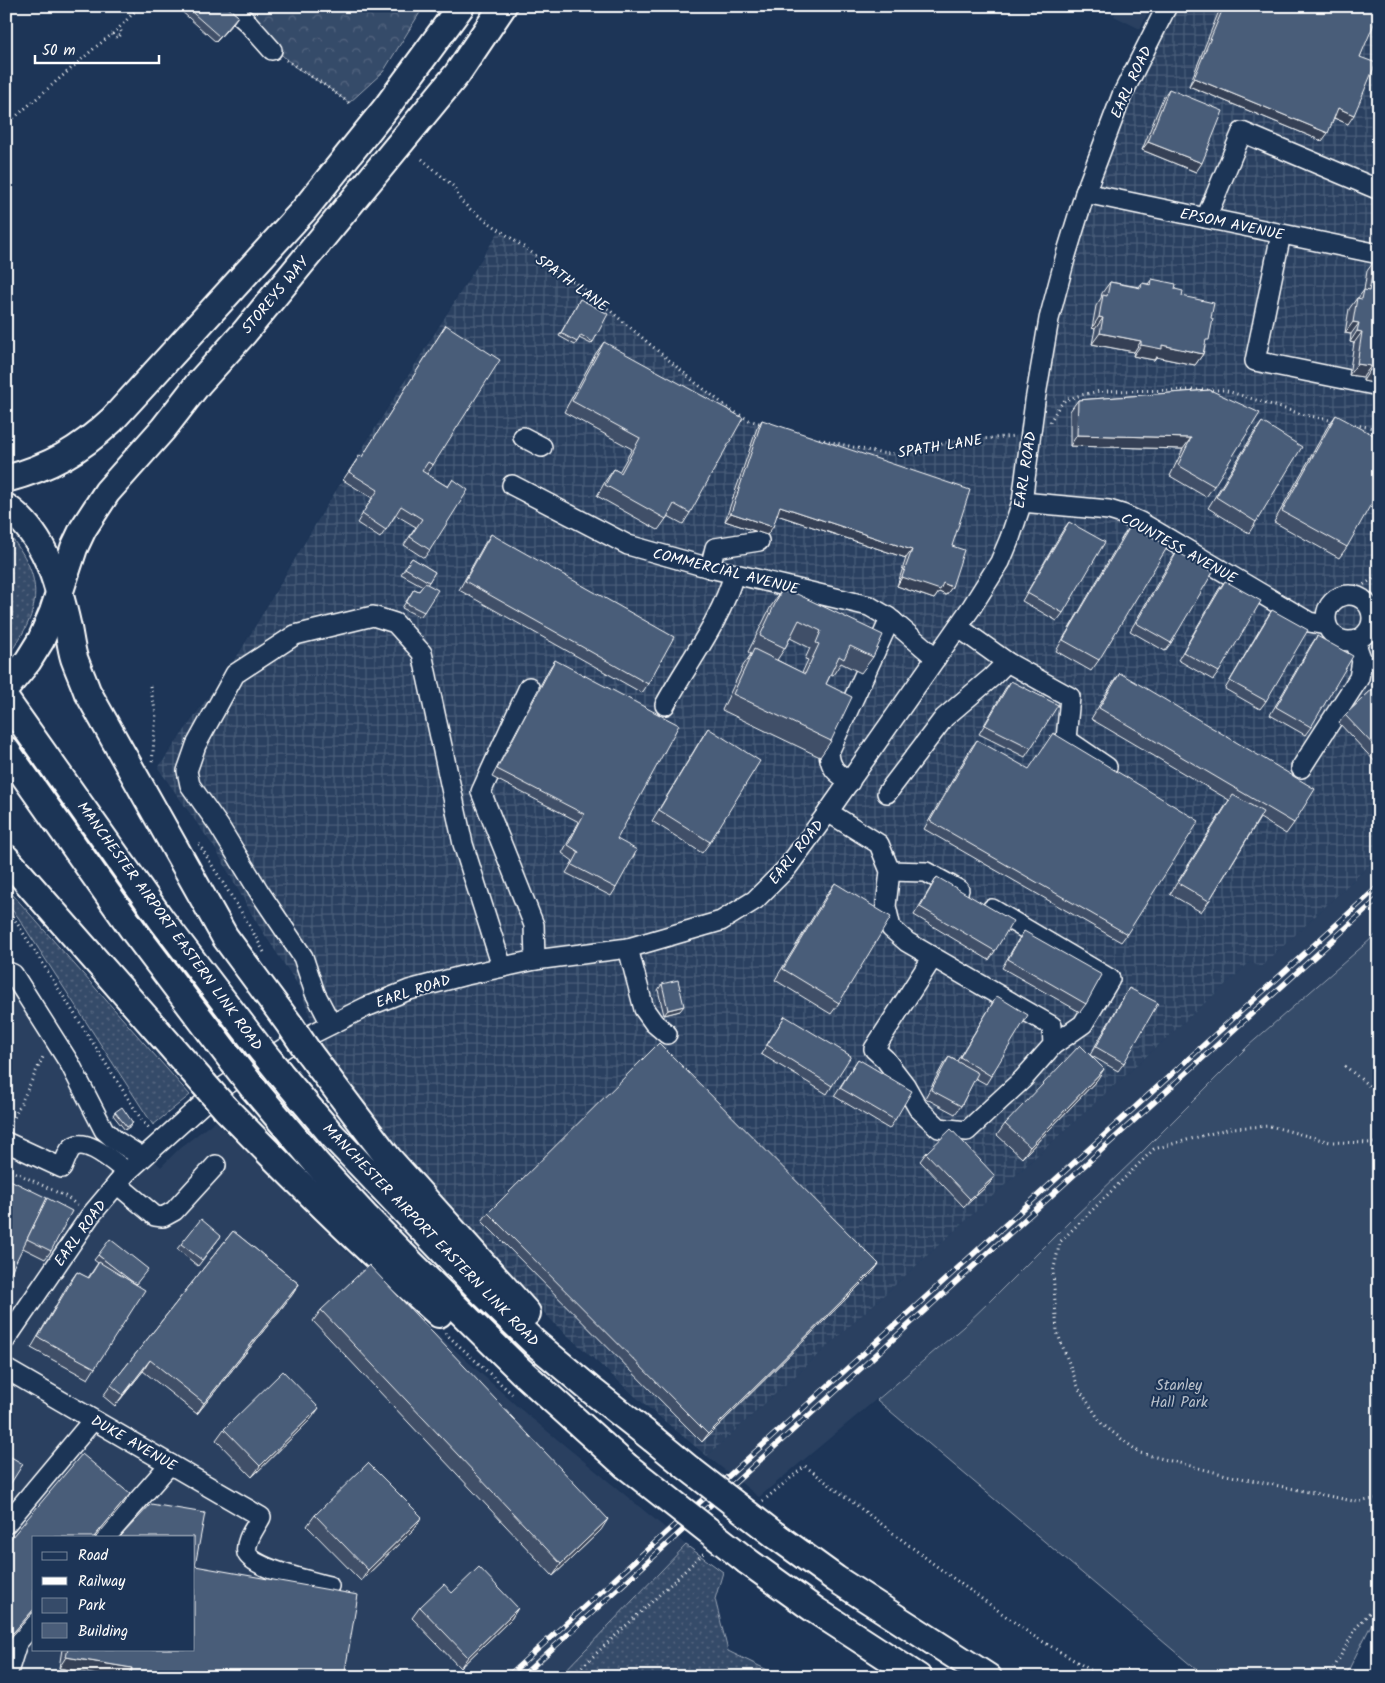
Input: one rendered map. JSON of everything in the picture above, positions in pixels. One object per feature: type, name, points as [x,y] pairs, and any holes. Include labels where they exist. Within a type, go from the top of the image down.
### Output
[{"type":"highway","points":[[386,108],[446,6]]},
{"type":"highway","points":[[6,478],[51,464],[92,439],[112,420],[304,210],[386,108],[461,6]]},
{"type":"highway","name":"STOREYS WAY","points":[[6,688],[28,661],[41,640],[53,612],[74,548],[83,529],[107,492],[163,429],[198,384],[244,333],[457,74],[503,6]]},
{"type":"highway","points":[[457,74],[514,6]]},
{"type":"highway","points":[[6,462],[51,464]]},
{"type":"highway","points":[[6,507],[27,525],[37,538],[49,560],[59,590],[75,658],[87,690],[224,937],[309,1053],[389,1158],[421,1196],[546,1334],[647,1433]]},
{"type":"highway","name":"MANCHESTER AIRPORT EASTERN LINK ROAD","points":[[11,706],[161,919],[258,1046],[332,1135],[484,1294],[535,1343],[591,1390],[775,1535],[836,1579],[988,1677]]},
{"type":"highway","name":"MANCHESTER AIRPORT EASTERN LINK ROAD","points":[[6,750],[136,934],[233,1062],[317,1164],[365,1216],[476,1328],[618,1459],[747,1561],[815,1610],[918,1677]]},
{"type":"highway","points":[[6,858],[226,1109],[300,1184],[417,1294],[454,1326],[618,1459]]},
{"type":"street","points":[[229,6],[248,23],[272,50]]},
{"type":"street","name":"EARL ROAD","points":[[6,1339],[90,1216],[142,1157],[217,1091],[286,1047],[366,1007],[409,990],[535,960],[628,948],[721,921],[755,900],[787,868],[850,782],[958,627],[1000,562],[1022,502],[1049,319],[1066,255],[1085,193],[1122,95],[1168,6]]},
{"type":"street","points":[[1206,218],[1242,132],[1377,189]]},
{"type":"street","name":"EPSOM AVENUE","points":[[1085,193],[1379,254]]},
{"type":"street","points":[[1281,234],[1255,361],[1379,386]]},
{"type":"street","points":[[523,437],[542,447]]},
{"type":"street","name":"COMMERCIAL AVENUE","points":[[512,485],[616,540],[710,568],[869,606],[892,620],[936,658]]},
{"type":"street","name":"COUNTESS AVENUE","points":[[1022,502],[1109,510],[1122,514],[1140,522],[1309,622],[1326,625]]},
{"type":"street","points":[[710,568],[715,548],[758,541]]},
{"type":"street","points":[[665,705],[680,677],[706,637],[730,590],[734,574]]},
{"type":"street","points":[[1346,595],[1361,598],[1371,610],[1371,626],[1368,633],[1355,641],[1347,642],[1334,637],[1326,625],[1327,609],[1332,602],[1346,595]]},
{"type":"street","points":[[331,1024],[315,992],[303,957],[260,893],[219,826],[190,785],[187,770],[196,745],[235,674],[295,635],[373,616],[395,623],[422,653],[464,844],[502,967]]},
{"type":"street","points":[[850,782],[836,771],[830,762],[829,752],[886,628],[892,620]]},
{"type":"street","points":[[958,627],[1007,662],[1070,697],[1066,739],[1122,778]]},
{"type":"street","points":[[1301,768],[1358,678],[1362,660],[1355,641]]},
{"type":"street","points":[[888,793],[944,718],[992,678],[1007,662]]},
{"type":"street","points":[[529,687],[480,792],[534,925],[535,960]]},
{"type":"street","points":[[828,812],[879,844],[890,871],[886,906],[891,928],[907,942],[1052,1026],[1053,1045]]},
{"type":"street","points":[[890,871],[926,872],[1110,979],[1083,1024],[1053,1045],[1023,1079],[967,1131],[938,1128],[918,1108],[905,1084],[885,1059],[874,1049],[932,957]]},
{"type":"street","points":[[628,948],[644,1009],[654,1023],[667,1034]]},
{"type":"street","points":[[6,971],[13,974],[53,1036],[86,1093],[104,1130],[115,1140],[142,1157]]},
{"type":"street","points":[[6,1142],[62,1168],[70,1150],[79,1145],[88,1146],[122,1178],[155,1216],[163,1216],[174,1211],[216,1165]]},
{"type":"street","name":"DUKE AVENUE","points":[[6,1369],[261,1517],[247,1547],[248,1555],[252,1561],[287,1575],[329,1586]]},
{"type":"street","points":[[6,1524],[93,1420]]},
{"type":"street","points":[[107,1536],[170,1464]]},
{"type":"street","points":[[12,1674],[18,1643],[32,1626]]},
{"type":"path","points":[[6,126],[119,28],[140,6]]},
{"type":"path","points":[[112,34],[118,38],[122,33],[119,28]]},
{"type":"path","points":[[272,50],[326,86],[349,104]]},
{"type":"path","name":"SPATH LANE","points":[[422,159],[453,186],[460,201],[471,210],[588,292],[731,410],[767,426]]},
{"type":"path","name":"SPATH LANE","points":[[813,437],[879,453],[897,454],[967,439],[1046,433],[1058,408],[1065,400],[1100,391],[1224,390],[1301,414],[1340,422]]},
{"type":"path","points":[[1350,424],[1379,429]]},
{"type":"path","points":[[1354,596],[1363,585],[1379,575]]},
{"type":"path","points":[[150,686],[156,714],[151,770]]},
{"type":"path","points":[[197,841],[266,955]]},
{"type":"path","points":[[6,909],[13,916],[143,1122],[162,1140]]},
{"type":"path","points":[[6,1133],[53,1036]]},
{"type":"path","points":[[1345,1066],[1379,1094]]},
{"type":"path","points":[[1379,1142],[1330,1142],[1270,1126],[1230,1128],[1154,1149],[1060,1242],[1053,1272],[1057,1332],[1079,1389],[1102,1424],[1140,1453],[1226,1475],[1358,1502],[1379,1498]]},
{"type":"path","points":[[6,1168],[67,1197],[90,1216]]},
{"type":"path","points":[[1329,1677],[1356,1628],[1379,1602]]},
{"type":"shaded area","points":[[1119,6],[1151,6],[1140,29],[1114,16]]},
{"type":"shaded area","points":[[1167,6],[1379,6],[1379,856],[1261,967],[1250,962],[707,1456],[645,1405],[556,1325],[440,1203],[321,1048],[300,988],[255,920],[216,850],[158,768],[240,652],[327,505],[499,231],[588,292],[696,383],[731,410],[749,420],[879,453],[897,454],[967,439],[1042,434],[1035,401],[1066,255]]},
{"type":"shaded area","points":[[1379,856],[1379,932],[1248,1046],[963,1327],[759,1497],[707,1456],[1250,962],[1261,967]]},
{"type":"shaded area","points":[[6,954],[113,1120],[161,1167],[180,1148],[215,1121],[352,1257],[519,1408],[686,1545],[559,1677],[6,1677]]},
{"type":"green space","points":[[229,6],[424,6],[383,72],[349,103],[295,67]]},
{"type":"green space","points":[[6,535],[10,536],[22,552],[30,568],[35,597],[26,627],[6,658]]},
{"type":"green space","points":[[6,887],[190,1095],[153,1125],[18,917],[6,903]]},
{"type":"green space","name":"Stanley Hall Park","points":[[1379,932],[1379,1609],[1345,1677],[1205,1677],[877,1400],[963,1327],[1248,1046]]},
{"type":"green space","points":[[686,1545],[723,1572],[715,1599],[728,1651],[782,1677],[559,1677]]},
{"type":"building","points":[[185,6],[226,6],[238,16],[220,37]]},
{"type":"building","points":[[1224,6],[1379,6],[1379,12],[1360,57],[1376,63],[1354,115],[1338,108],[1328,133],[1194,78]]},
{"type":"building","points":[[1169,89],[1223,111],[1202,163],[1148,142]]},
{"type":"building","points":[[1375,260],[1379,260],[1379,371],[1370,370],[1371,366],[1357,364],[1362,332],[1357,331],[1359,323],[1353,322],[1357,298],[1362,299],[1364,290],[1369,291]]},
{"type":"building","points":[[1152,279],[1176,284],[1175,289],[1183,291],[1182,296],[1214,303],[1209,340],[1206,340],[1203,354],[1162,345],[1162,349],[1141,345],[1141,341],[1100,333],[1103,318],[1099,317],[1103,295],[1107,296],[1110,282],[1141,288],[1142,283],[1151,285]]},
{"type":"building","points":[[580,299],[608,314],[593,342],[581,335],[577,342],[561,333]]},
{"type":"building","points":[[446,325],[500,360],[433,465],[428,462],[422,471],[448,487],[453,479],[468,490],[430,550],[410,537],[422,519],[401,506],[386,530],[362,514],[378,490],[349,472],[360,455],[362,457]]},
{"type":"building","points":[[604,342],[743,418],[690,513],[674,504],[666,519],[605,485],[614,469],[621,473],[640,438],[572,401]]},
{"type":"building","points":[[1210,390],[1260,413],[1214,486],[1178,465],[1191,438],[1077,435],[1078,400]]},
{"type":"building","points":[[1336,415],[1379,438],[1379,490],[1347,547],[1282,511]]},
{"type":"building","points":[[762,420],[970,490],[952,546],[964,550],[952,587],[943,583],[940,590],[902,577],[912,550],[780,506],[773,527],[731,513]]},
{"type":"building","points":[[1262,422],[1302,447],[1256,522],[1216,497]]},
{"type":"building","points":[[1069,522],[1105,542],[1063,613],[1027,593]]},
{"type":"building","points":[[1131,525],[1168,546],[1099,660],[1063,640]]},
{"type":"building","points":[[491,534],[674,637],[648,684],[465,581]]},
{"type":"building","points":[[1177,552],[1213,572],[1171,643],[1136,623]]},
{"type":"building","points":[[412,558],[435,572],[429,582],[405,568]]},
{"type":"building","points":[[1225,581],[1261,601],[1219,672],[1183,652]]},
{"type":"building","points":[[425,583],[438,590],[424,612],[406,603],[414,589],[419,591]]},
{"type":"building","points":[[781,591],[797,594],[883,635],[873,657],[850,646],[844,659],[839,656],[826,684],[852,697],[831,741],[733,694],[754,649],[805,674],[819,644],[816,643],[821,631],[799,620],[785,648],[760,636]]},
{"type":"building","points":[[1272,610],[1308,630],[1266,701],[1230,681]]},
{"type":"building","points":[[1317,636],[1353,656],[1311,727],[1276,707]]},
{"type":"building","points":[[555,660],[679,725],[617,839],[637,850],[616,888],[572,865],[579,852],[568,845],[584,814],[497,769]]},
{"type":"building","points":[[1120,673],[1315,789],[1294,823],[1099,708]]},
{"type":"building","points":[[1011,681],[1058,705],[1031,748],[985,725]]},
{"type":"building","points":[[1379,683],[1379,751],[1345,715]]},
{"type":"building","points":[[708,728],[760,761],[710,842],[659,810]]},
{"type":"building","points":[[1053,733],[1199,821],[1127,934],[930,821],[977,740],[1029,769]]},
{"type":"building","points":[[1233,795],[1263,812],[1209,901],[1178,883]]},
{"type":"building","points":[[937,877],[1013,921],[995,951],[920,907]]},
{"type":"building","points":[[835,883],[891,917],[839,1003],[783,969]]},
{"type":"building","points":[[1024,931],[1102,975],[1086,1004],[1008,959]]},
{"type":"building","points":[[678,980],[684,1006],[668,1010],[662,984]]},
{"type":"building","points":[[1129,988],[1158,1003],[1124,1063],[1096,1047]]},
{"type":"building","points":[[997,996],[1028,1015],[991,1076],[960,1057]]},
{"type":"building","points":[[785,1016],[851,1056],[832,1086],[767,1045]]},
{"type":"building","points":[[659,1043],[879,1264],[708,1434],[488,1213]]},
{"type":"building","points":[[1080,1045],[1104,1069],[1030,1147],[1005,1124]]},
{"type":"building","points":[[949,1057],[978,1073],[961,1106],[931,1090]]},
{"type":"building","points":[[858,1059],[912,1091],[895,1120],[840,1088]]},
{"type":"building","points":[[122,1107],[133,1123],[127,1127],[115,1112]]},
{"type":"building","points":[[951,1129],[995,1176],[970,1199],[926,1153]]},
{"type":"building","points":[[6,1178],[47,1198],[6,1282]]},
{"type":"building","points":[[47,1198],[72,1211],[51,1251],[27,1239]]},
{"type":"building","points":[[201,1219],[221,1236],[202,1260],[181,1244]]},
{"type":"building","points":[[233,1231],[299,1284],[204,1403],[150,1360],[123,1395],[111,1385]]},
{"type":"building","points":[[110,1239],[148,1269],[136,1284],[98,1255]]},
{"type":"building","points":[[99,1262],[145,1290],[95,1368],[38,1337],[77,1272],[89,1278]]},
{"type":"building","points":[[369,1265],[608,1519],[561,1564],[321,1310]]},
{"type":"building","points":[[283,1371],[319,1408],[260,1466],[224,1429]]},
{"type":"building","points":[[6,1454],[23,1464],[6,1491]]},
{"type":"building","points":[[82,1454],[130,1494],[95,1536],[32,1536],[32,1611],[13,1633],[6,1628],[6,1544]]},
{"type":"building","points":[[368,1463],[422,1517],[368,1570],[315,1515]]},
{"type":"building","points":[[151,1504],[205,1513],[195,1566],[195,1536],[121,1536]]},
{"type":"building","points":[[195,1566],[358,1595],[344,1677],[137,1677],[131,1676],[132,1668],[66,1657],[68,1650],[195,1650]]},
{"type":"building","points":[[479,1567],[518,1608],[468,1657],[420,1607],[444,1584],[452,1593]]},
{"type":"railway","points":[[507,1677],[1379,886]]},
{"type":"railway","points":[[521,1677],[1379,898]]}]
